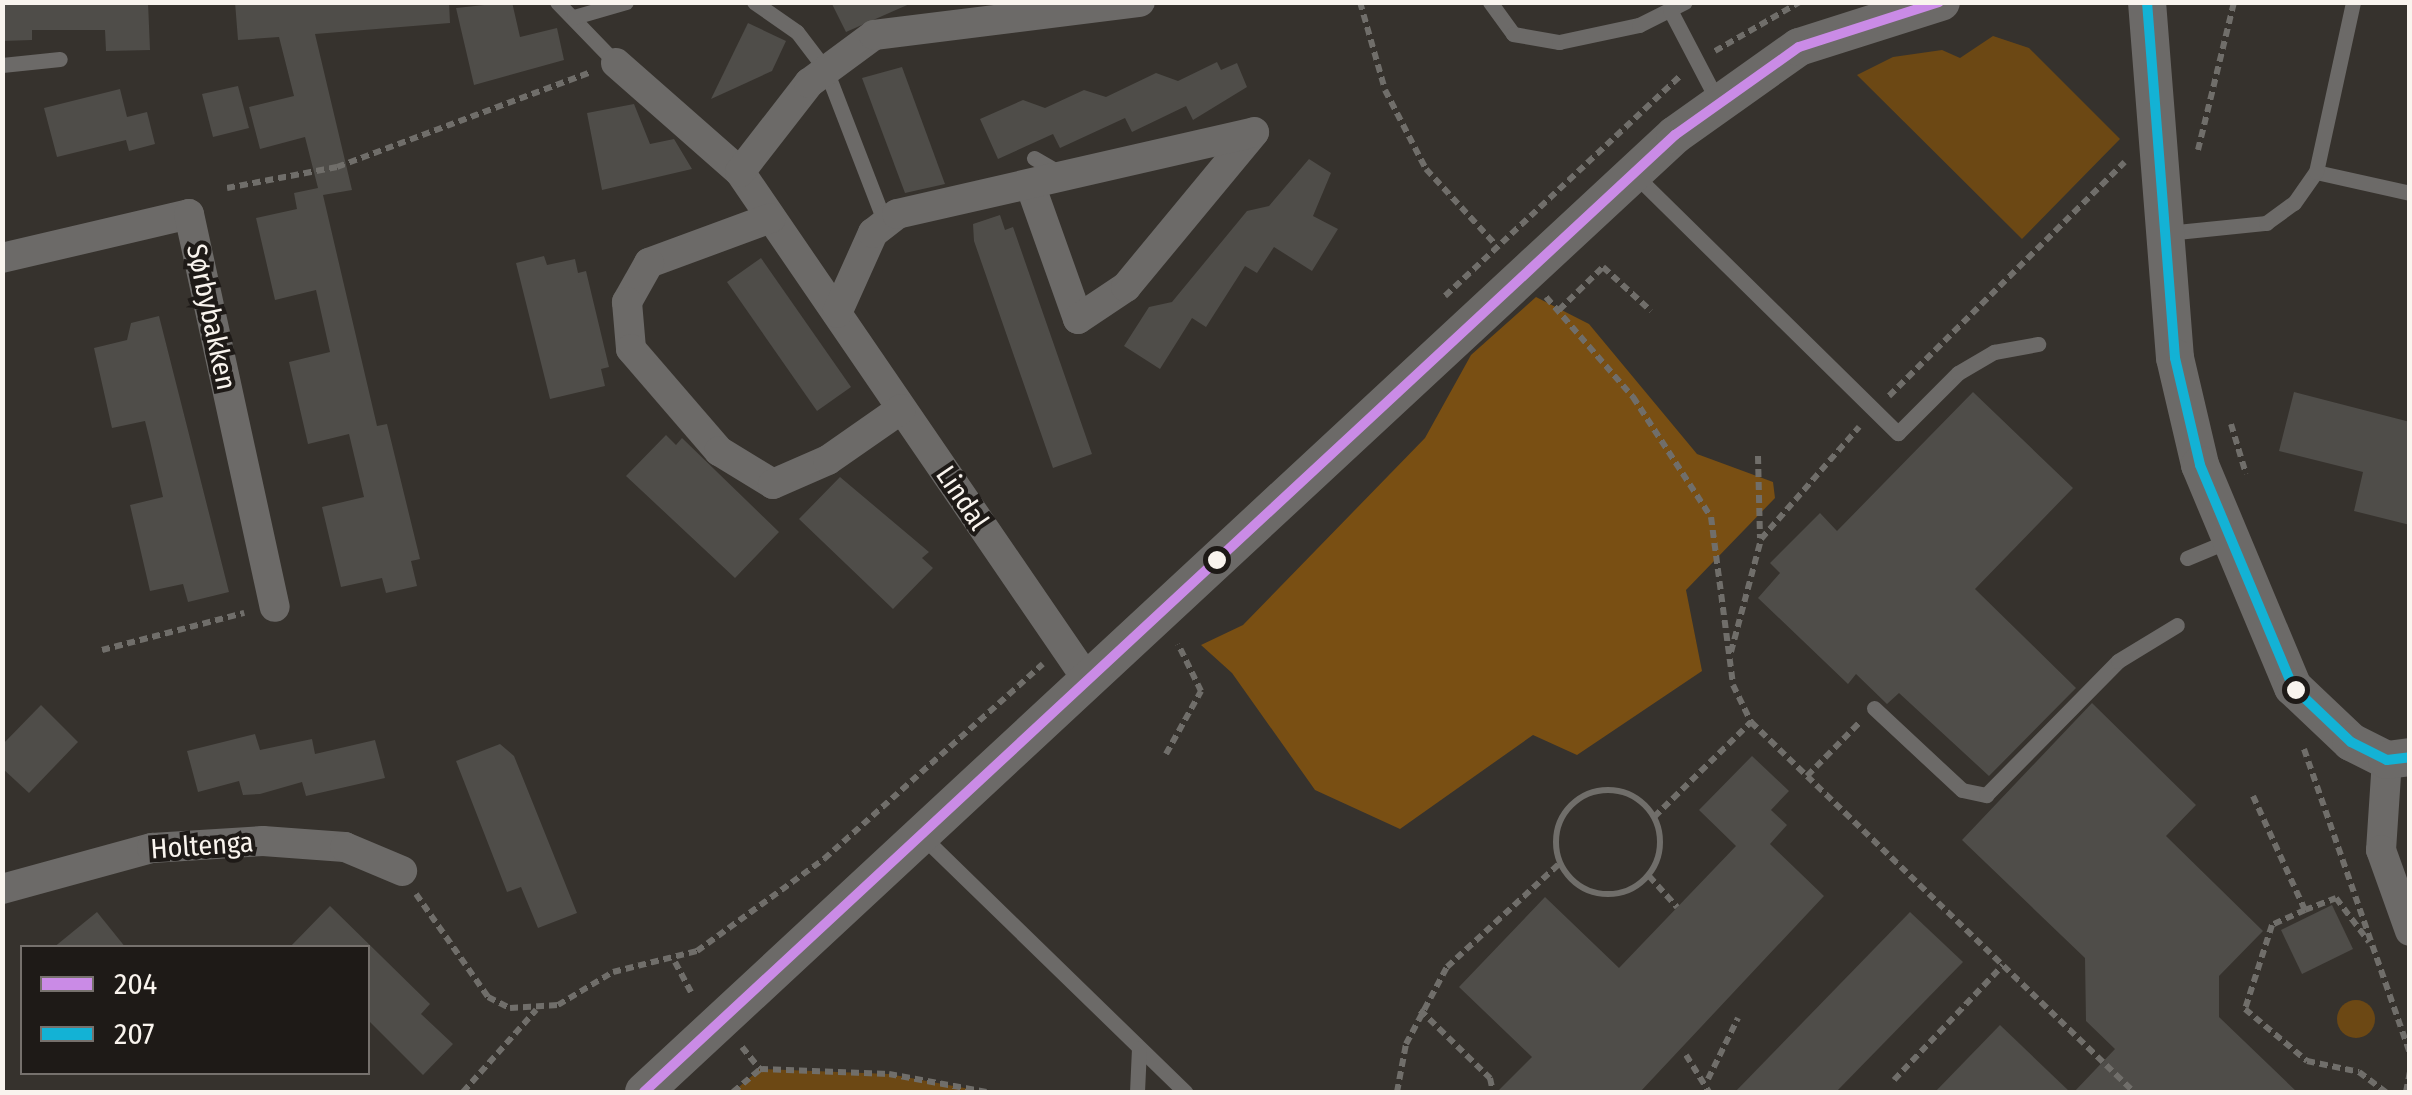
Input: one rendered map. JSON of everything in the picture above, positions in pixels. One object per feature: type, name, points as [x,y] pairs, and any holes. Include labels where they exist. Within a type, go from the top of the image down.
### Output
[{"type":"street","points":[[740,172],[826,70],[874,35],[1140,2]]},
{"type":"street","points":[[644,1092],[1157,622],[1523,274],[1717,100],[1838,30],[1941,2]]},
{"type":"street","points":[[2147,2],[2175,358],[2228,542],[2293,687],[2318,718],[2398,758],[2381,850],[2410,931]]},
{"type":"street","name":"Lindal","points":[[616,63],[740,172],[1088,682]]},
{"type":"street","points":[[836,313],[884,220],[1032,173],[1066,179],[1254,132],[1126,287],[1078,319],[1032,173]]},
{"type":"street","name":"Sørbybakken","points":[[2,258],[189,214],[275,607]]},
{"type":"street","points":[[772,218],[649,263],[634,282],[625,322],[654,384],[719,451],[773,484],[828,460],[901,408]]},
{"type":"street","name":"Holtenga","points":[[2,889],[152,848],[262,841],[344,847],[402,872]]},
{"type":"lane","name":"Lindal","points":[[558,2],[616,63]]},
{"type":"lane","points":[[574,17],[626,2]]},
{"type":"lane","points":[[754,2],[797,32],[826,70],[884,220]]},
{"type":"lane","points":[[1490,2],[1514,34],[1559,42],[1678,6],[1696,63],[1717,100]]},
{"type":"lane","points":[[2163,234],[2266,223],[2316,172],[2353,2]]},
{"type":"lane","points":[[2,65],[60,59]]},
{"type":"lane","points":[[2316,172],[2410,193]]},
{"type":"lane","points":[[1633,173],[1898,433],[1958,374],[1994,352],[2038,344]]},
{"type":"lane","points":[[2187,558],[2228,542]]},
{"type":"lane","points":[[1874,708],[1962,790],[1986,795],[2118,662],[2177,626]]},
{"type":"lane","points":[[923,837],[1185,1092]]},
{"type":"lane","points":[[1137,1092],[1140,1048]]},
{"type":"path","points":[[1360,2],[1385,90],[1426,169],[1559,310],[1633,397],[1711,517],[1733,685],[1751,722],[2134,1092]]},
{"type":"path","points":[[1436,310],[1495,244],[1696,63],[1800,2]]},
{"type":"path","points":[[2198,163],[2234,2]]},
{"type":"path","points":[[227,188],[337,168],[616,63]]},
{"type":"path","points":[[1559,310],[1604,267],[1651,311]]},
{"type":"path","points":[[2227,411],[2252,491]]},
{"type":"path","points":[[1758,456],[1760,539]]},
{"type":"path","points":[[102,650],[275,607]]},
{"type":"path","points":[[1157,622],[1190,658],[1201,691],[1166,754]]},
{"type":"path","points":[[463,1092],[536,1010],[638,962],[674,962],[824,859],[1062,647]]},
{"type":"path","points":[[1807,776],[1874,708]]},
{"type":"path","points":[[1654,817],[1751,722]]},
{"type":"path","points":[[2297,738],[2315,767],[2410,1054]]},
{"type":"path","points":[[1593,792],[1628,794],[1654,817],[1660,847],[1649,876],[1601,894],[1560,863],[1558,828],[1593,792]]},
{"type":"path","points":[[2253,796],[2305,910]]},
{"type":"path","points":[[1397,1092],[1420,1010],[1447,967],[1560,863]]},
{"type":"path","points":[[402,872],[488,998],[536,1010]]},
{"type":"path","points":[[1649,876],[1677,907]]},
{"type":"path","points":[[2375,950],[2336,898],[2272,925],[2246,1009],[2307,1061],[2359,1072],[2386,1092]]},
{"type":"path","points":[[674,962],[690,992]]},
{"type":"path","points":[[1894,1080],[2003,964]]},
{"type":"path","points":[[1420,1010],[1490,1078],[1493,1092]]},
{"type":"path","points":[[1709,1092],[1708,1079],[1738,1018]]},
{"type":"path","points":[[736,1042],[760,1069]]},
{"type":"path","points":[[1686,1055],[1708,1079]]},
{"type":"path","points":[[733,1092],[760,1069],[888,1074],[986,1092]]},
{"type":"path","points":[[2406,1092],[2410,1072]]},
{"type":"shaded area","points":[[1993,36],[2029,48],[2120,139],[2022,239],[1857,75],[1893,57],[1942,50],[1960,58]]},
{"type":"shaded area","points":[[1536,297],[1589,324],[1697,454],[1773,482],[1775,498],[1686,590],[1702,671],[1577,755],[1533,735],[1400,829],[1315,790],[1232,673],[1201,645],[1243,625],[1425,438],[1471,355]]},
{"type":"shaded area","points":[[2356,1000],[2370,1005],[2375,1019],[2370,1033],[2356,1038],[2342,1033],[2337,1019],[2342,1005]]},
{"type":"shaded area","points":[[760,1069],[889,1074],[986,1092],[733,1092]]},
{"type":"building","points":[[2,2],[148,2],[150,50],[106,51],[105,30],[32,30],[32,40],[2,41]]},
{"type":"building","points":[[235,2],[449,2],[450,23],[315,34],[352,190],[323,195],[377,426],[387,424],[420,559],[411,561],[417,586],[386,593],[382,578],[341,587],[322,507],[364,497],[349,434],[308,444],[289,362],[330,352],[316,290],[275,300],[256,218],[297,209],[294,193],[318,188],[305,137],[260,149],[249,107],[294,96],[279,37],[238,40]]},
{"type":"building","points":[[512,2],[520,37],[557,28],[564,60],[474,85],[456,8]]},
{"type":"building","points":[[831,2],[914,2],[846,32]]},
{"type":"building","points":[[748,23],[786,41],[772,71],[711,99]]},
{"type":"building","points":[[1217,62],[1221,70],[1237,63],[1247,87],[1193,120],[1186,106],[1132,132],[1125,118],[1060,148],[1053,134],[998,159],[980,119],[1023,100],[1045,108],[1084,90],[1106,97],[1156,73],[1178,81]]},
{"type":"building","points":[[902,67],[945,184],[905,193],[862,78]]},
{"type":"building","points":[[238,86],[249,128],[213,137],[202,94]]},
{"type":"building","points":[[120,89],[127,117],[147,112],[155,144],[129,151],[126,140],[57,157],[44,108]]},
{"type":"building","points":[[634,104],[650,144],[674,139],[692,169],[602,190],[587,113]]},
{"type":"building","points":[[1309,159],[1331,173],[1313,216],[1338,229],[1312,271],[1274,247],[1257,273],[1245,266],[1206,327],[1192,318],[1160,369],[1124,346],[1149,307],[1172,302],[1247,211],[1269,206]]},
{"type":"building","points":[[1000,215],[1005,230],[1013,227],[1092,454],[1053,468],[974,241],[973,224]]},
{"type":"building","points":[[544,256],[547,265],[575,259],[578,273],[586,271],[609,367],[601,369],[605,386],[550,399],[516,263]]},
{"type":"building","points":[[761,258],[851,387],[817,411],[727,282]]},
{"type":"building","points":[[159,316],[229,592],[188,602],[183,584],[150,591],[130,505],[163,497],[145,421],[112,428],[94,348],[127,340],[131,323]]},
{"type":"building","points":[[1973,392],[2073,488],[1975,589],[2076,688],[1989,776],[1899,693],[1887,704],[1856,674],[1848,684],[1758,598],[1780,573],[1770,563],[1820,513],[1837,531]]},
{"type":"building","points":[[2294,392],[2410,422],[2410,525],[2354,511],[2363,472],[2279,451]]},
{"type":"building","points":[[666,435],[676,445],[682,438],[779,532],[735,578],[626,476]]},
{"type":"building","points":[[840,477],[929,552],[922,558],[933,568],[893,609],[799,519]]},
{"type":"building","points":[[2092,703],[2196,805],[2166,836],[2263,931],[2219,976],[2219,1017],[2297,1092],[2074,1092],[2115,1049],[2086,1021],[2085,958],[1962,840]]},
{"type":"building","points":[[41,705],[78,742],[29,793],[2,768],[2,745]]},
{"type":"building","points":[[255,734],[260,750],[312,739],[315,754],[375,740],[385,778],[306,796],[302,782],[260,794],[243,795],[239,781],[198,792],[187,751]]},
{"type":"building","points":[[500,744],[514,756],[577,913],[538,928],[521,887],[507,892],[456,761]]},
{"type":"building","points":[[1752,756],[1789,791],[1771,810],[1787,825],[1770,844],[1824,896],[1640,1092],[1497,1092],[1532,1057],[1459,987],[1545,897],[1619,968],[1736,846],[1699,810]]},
{"type":"building","points":[[2332,905],[2353,949],[2302,974],[2281,930]]},
{"type":"building","points":[[330,906],[370,945],[292,945]]},
{"type":"building","points":[[97,912],[124,945],[57,945]]},
{"type":"building","points":[[1910,912],[1963,962],[1836,1092],[1735,1092]]},
{"type":"building","points":[[370,945],[430,1004],[421,1014],[453,1044],[423,1075],[370,1022]]},
{"type":"building","points":[[2000,1025],[2070,1092],[1935,1092]]},
{"type":"transit line","name":"204","points":[[644,1092],[1675,135],[1799,47],[1939,2]]},
{"type":"transit line","name":"207","points":[[2147,2],[2175,358],[2200,465],[2293,687],[2351,742],[2387,760],[2410,757]]}]
